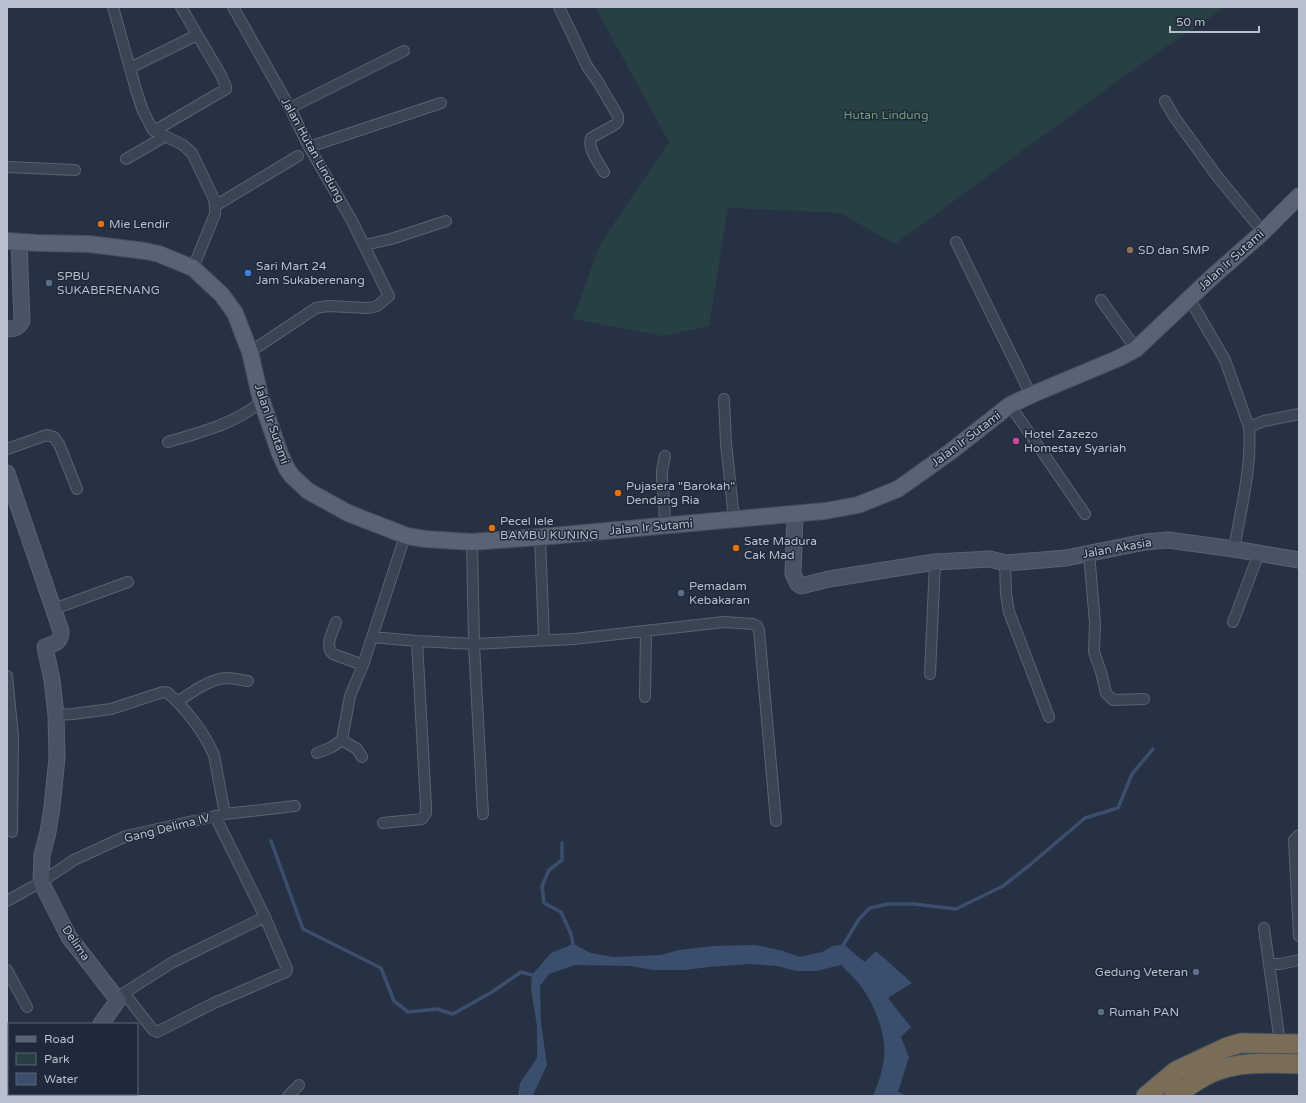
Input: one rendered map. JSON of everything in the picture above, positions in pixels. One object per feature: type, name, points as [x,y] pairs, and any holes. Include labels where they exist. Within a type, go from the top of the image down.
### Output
[{"type":"highway","points":[[1148,1095],[1176,1071],[1227,1047],[1242,1043],[1299,1044]]},
{"type":"highway","points":[[1174,1096],[1211,1073],[1231,1067],[1254,1063],[1299,1064]]},
{"type":"main road","name":"Jalan Ir Sutami","points":[[13,241],[89,244],[145,251],[159,254],[193,268],[222,295],[232,308],[237,318],[250,352],[262,401],[280,454],[287,469],[297,481],[308,491],[348,513],[405,536],[472,542],[825,512],[858,505],[898,489],[950,452],[1010,405],[1106,364],[1136,348],[1263,232],[1299,196]]},
{"type":"street","points":[[113,7],[143,111],[154,131],[183,145],[192,154],[214,199],[215,214],[193,268]]},
{"type":"street","points":[[154,131],[226,89],[226,84],[181,7]]},
{"type":"street","name":"Jalan Hutan Lindung","points":[[234,7],[290,108],[309,147],[365,245],[389,296],[377,306],[368,308],[328,306],[316,308],[250,352]]},
{"type":"street","points":[[559,7],[587,66],[618,116],[618,121],[616,124],[591,138],[590,141],[591,147],[604,172]]},
{"type":"street","points":[[130,68],[197,35]]},
{"type":"street","points":[[290,108],[404,51]]},
{"type":"street","points":[[1165,101],[1206,162],[1263,232]]},
{"type":"street","points":[[309,147],[441,103]]},
{"type":"street","points":[[126,159],[164,137]]},
{"type":"street","points":[[215,206],[298,156]]},
{"type":"street","points":[[7,167],[75,170]]},
{"type":"street","points":[[365,245],[390,240],[446,221]]},
{"type":"street","points":[[7,329],[14,329],[19,326],[22,321],[13,241]]},
{"type":"street","points":[[956,242],[1032,395]]},
{"type":"street","points":[[1189,298],[1225,360],[1249,427],[1250,440],[1246,478],[1234,549]]},
{"type":"street","points":[[1101,300],[1136,348]]},
{"type":"street","points":[[724,399],[726,444],[734,519]]},
{"type":"street","points":[[168,442],[223,425],[262,401]]},
{"type":"street","points":[[1010,405],[1085,514]]},
{"type":"street","points":[[1249,427],[1264,421],[1299,414]]},
{"type":"street","points":[[7,449],[47,435],[54,437],[59,444],[77,489]]},
{"type":"street","points":[[665,456],[662,479],[665,526]]},
{"type":"street","points":[[7,473],[61,631],[61,638],[57,642],[45,647],[52,680],[56,715],[57,758],[52,808],[42,855],[41,882]]},
{"type":"street","name":"Jalan Akasia","points":[[795,514],[793,574],[798,584],[801,586],[829,579],[935,562],[990,559],[1005,563],[1043,560],[1145,542],[1168,540],[1299,560]]},
{"type":"street","points":[[317,753],[332,747],[342,740],[350,696],[363,666],[405,536]]},
{"type":"street","points":[[540,537],[544,640]]},
{"type":"street","points":[[472,542],[474,644],[483,814]]},
{"type":"street","points":[[1089,553],[1095,623],[1093,648],[1106,693],[1113,700],[1144,699]]},
{"type":"street","points":[[1233,622],[1259,553]]},
{"type":"street","points":[[930,674],[935,562]]},
{"type":"street","points":[[1005,563],[1006,594],[1009,612],[1049,717]]},
{"type":"street","points":[[54,609],[128,582]]},
{"type":"street","points":[[336,622],[328,648],[333,654],[363,666]]},
{"type":"street","points":[[372,637],[474,644],[574,639],[724,622],[753,624],[757,626],[759,630],[776,822]]},
{"type":"street","points":[[645,697],[646,631]]},
{"type":"street","points":[[383,823],[422,819],[426,812],[417,641]]},
{"type":"street","points":[[7,676],[12,832]]},
{"type":"street","points":[[177,702],[200,688],[221,679],[228,678],[248,682]]},
{"type":"street","points":[[56,715],[111,709],[163,692],[168,693],[177,702],[197,726],[214,755],[220,815],[287,969],[284,974],[214,1003],[157,1032],[153,1030],[121,997]]},
{"type":"street","points":[[342,740],[357,749],[362,758]]},
{"type":"street","name":"Gang Delima IV","points":[[7,901],[41,882],[74,860],[126,836],[220,815],[295,806]]},
{"type":"street","points":[[1299,835],[1294,840],[1299,936]]},
{"type":"street","name":"Delima","points":[[41,882],[69,937],[121,997]]},
{"type":"street","points":[[102,1023],[121,997],[173,962],[265,917]]},
{"type":"street","points":[[1264,928],[1280,1043]]},
{"type":"street","points":[[1270,964],[1280,964],[1299,960]]},
{"type":"street","points":[[8,972],[27,1007]]},
{"type":"street","points":[[288,1096],[299,1085]]},
{"type":"green space","name":"Hutan Lindung","points":[[595,7],[1225,7],[1141,64],[895,244],[840,213],[728,208],[709,326],[662,336],[573,319],[600,244],[669,142]]},
{"type":"water","points":[[573,944],[591,953],[613,957],[661,955],[679,950],[714,946],[756,945],[783,951],[800,957],[822,952],[833,946],[844,944],[865,962],[876,951],[912,983],[888,998],[911,1027],[901,1037],[909,1057],[898,1092],[908,1096],[873,1096],[880,1077],[883,1062],[884,1047],[881,1027],[868,997],[856,980],[841,965],[816,971],[796,971],[777,966],[750,964],[685,970],[653,970],[630,966],[575,965],[549,974],[540,986],[541,1023],[547,1065],[533,1096],[518,1096],[520,1083],[537,1058],[537,1026],[531,989],[532,975],[551,953]]},
{"type":"waterway","points":[[844,944],[859,919],[870,908],[888,904],[914,904],[956,909],[1003,886],[1085,818],[1118,808],[1132,774],[1153,749]]},
{"type":"waterway","points":[[271,841],[303,929],[381,968],[394,1001],[408,1012],[437,1009],[453,1014],[492,992],[521,972],[532,975]]},
{"type":"waterway","points":[[562,843],[562,860],[549,870],[542,886],[544,903],[561,912],[571,934],[573,944]]},
{"type":"place","name":"Mie Lendir","points":[[101,224]]},
{"type":"place","name":"SD dan SMP","points":[[1130,250]]},
{"type":"place","name":"Sari Mart 24 Jam Sukaberenang","points":[[248,273]]},
{"type":"place","name":"SPBU SUKABERENANG","points":[[49,283]]},
{"type":"place","name":"Hotel Zazezo Homestay Syariah","points":[[1016,441]]},
{"type":"place","name":"Pujasera \"Barokah\" Dendang Ria","points":[[618,493]]},
{"type":"place","name":"Pecel lele BAMBU KUNING","points":[[492,528]]},
{"type":"place","name":"Sate Madura Cak Mad","points":[[736,548]]},
{"type":"place","name":"Pemadam Kebakaran","points":[[681,593]]},
{"type":"place","name":"Gedung Veteran","points":[[1196,972]]},
{"type":"place","name":"Rumah PAN","points":[[1101,1012]]}]
